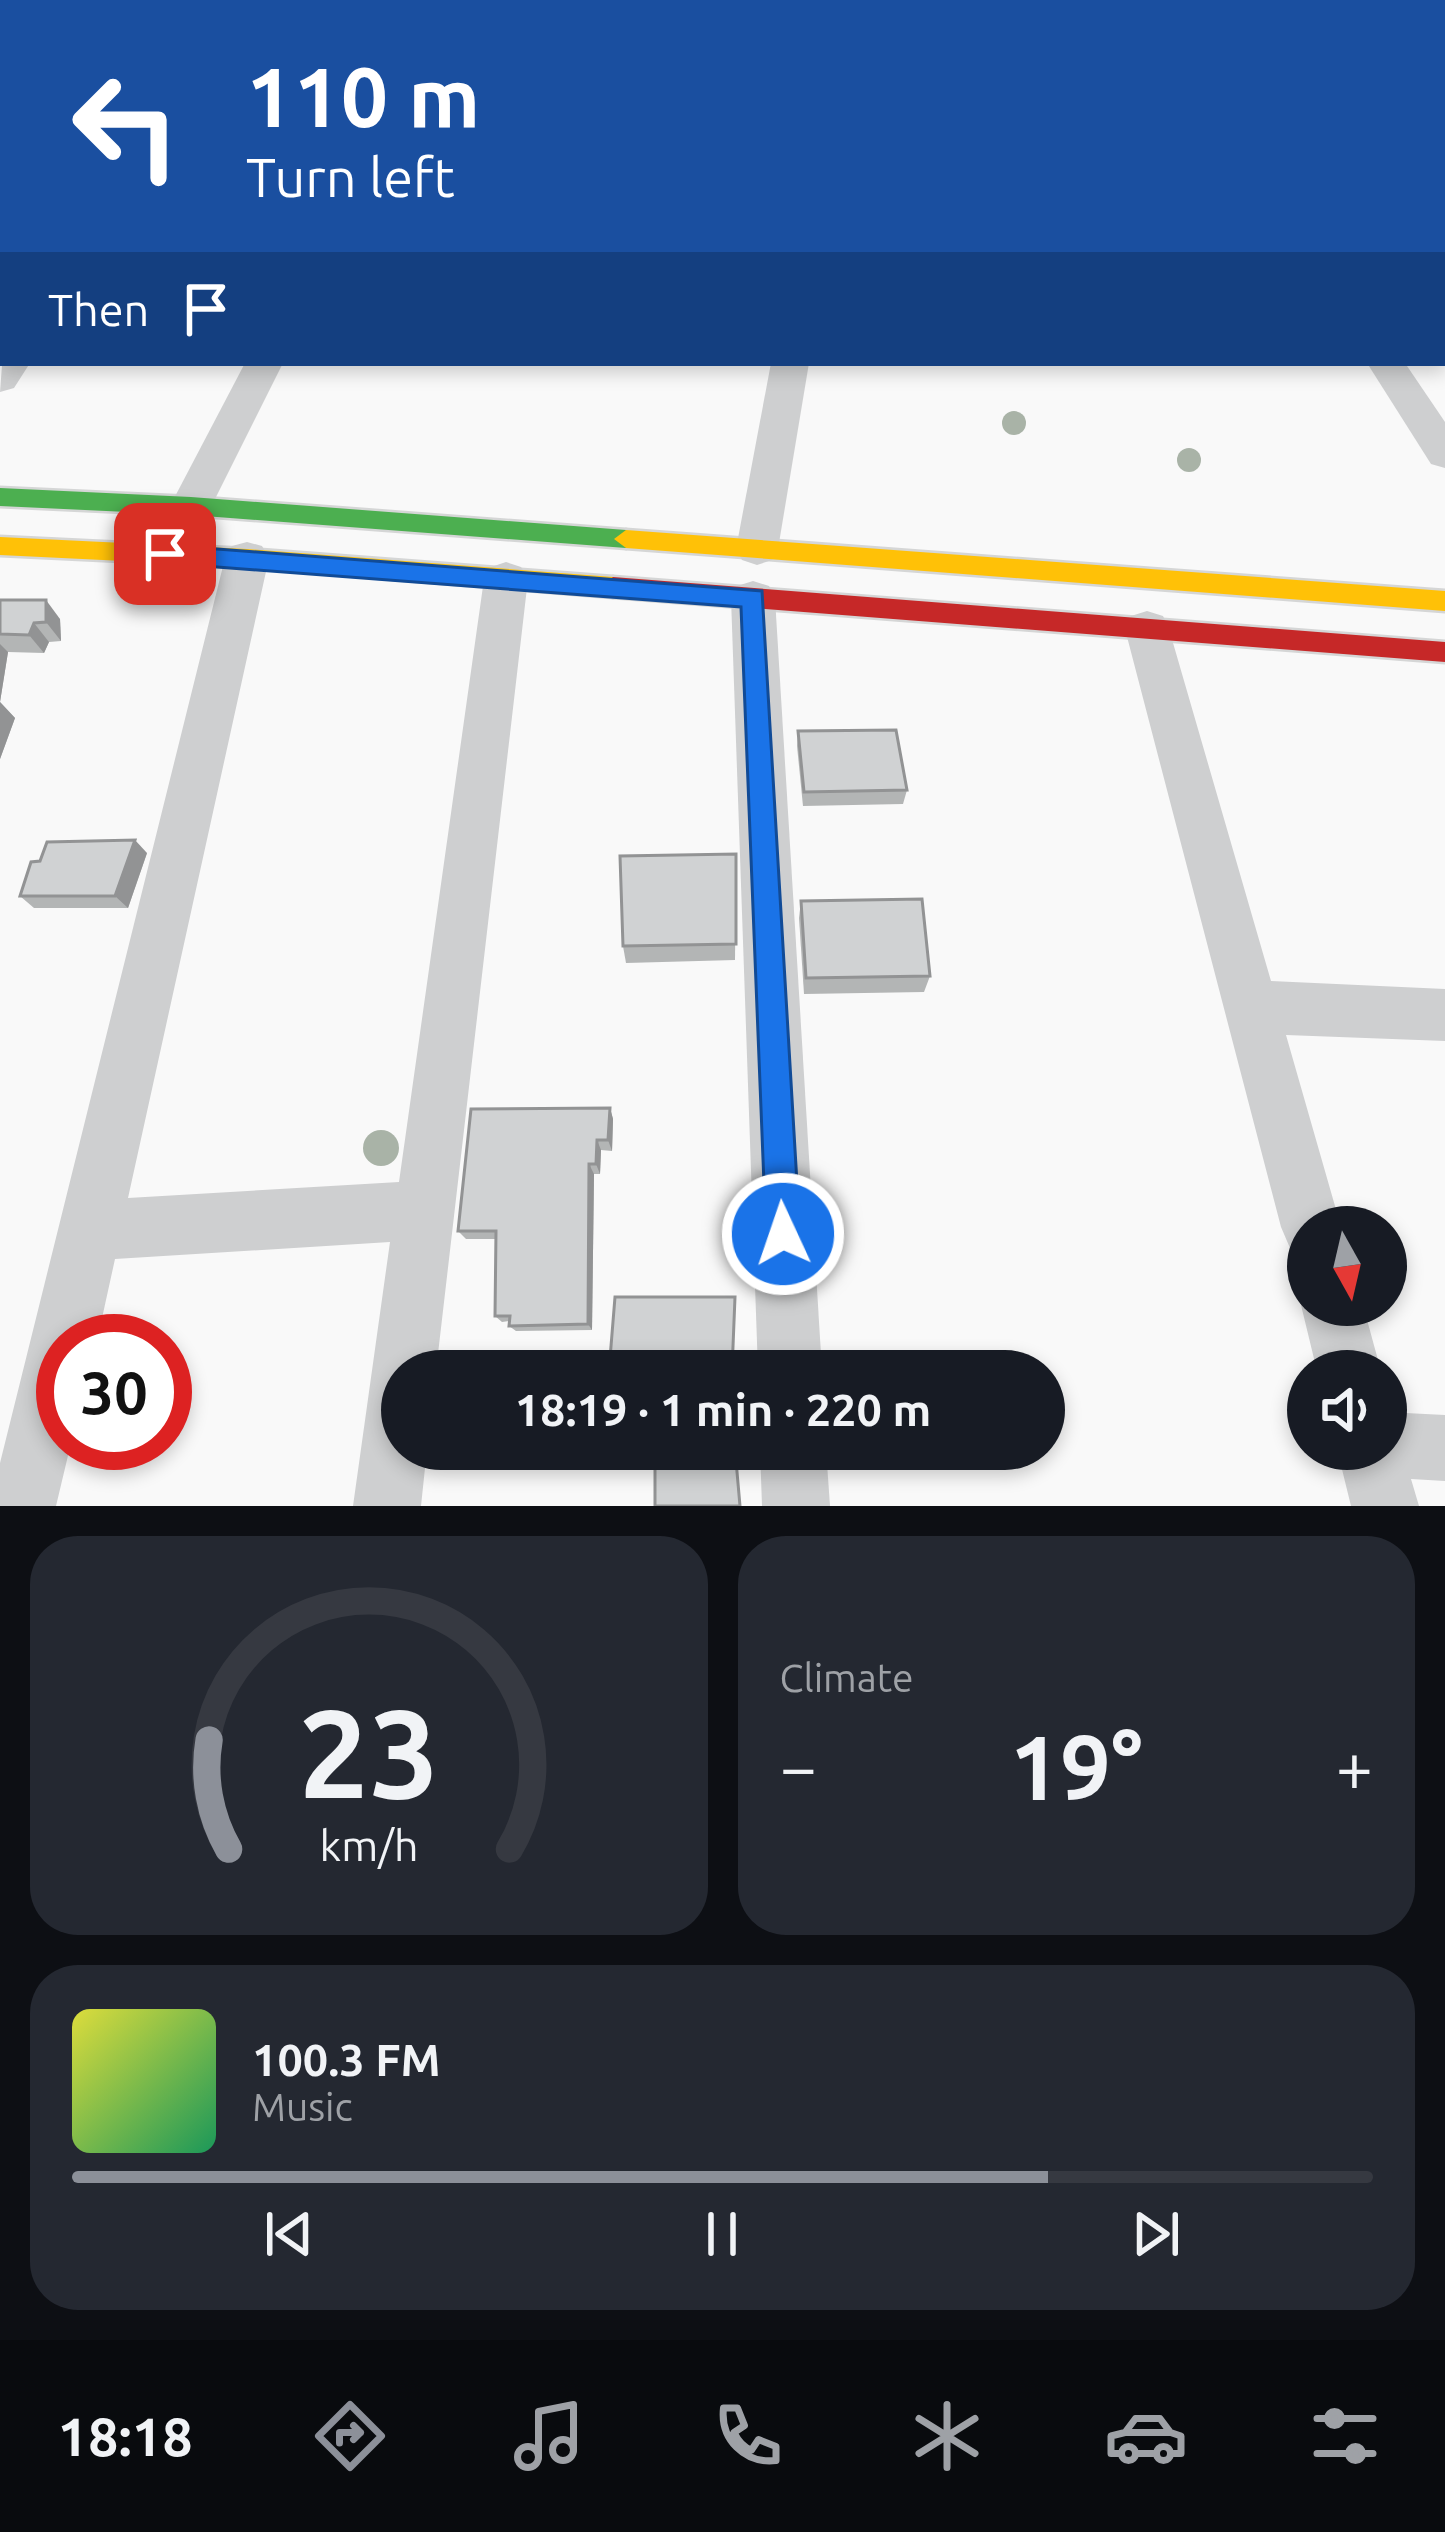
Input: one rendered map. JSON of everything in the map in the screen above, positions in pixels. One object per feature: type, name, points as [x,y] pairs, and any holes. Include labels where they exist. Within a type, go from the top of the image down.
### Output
[{"type":"highway","points":[[0,496],[191,506],[755,573],[1148,629],[1445,652]]},
{"type":"highway","points":[[0,546],[248,558],[506,579],[755,573],[1445,601]]},
{"type":"street","points":[[191,506],[262,366]]},
{"type":"street","points":[[789,1350],[755,573],[790,366]]},
{"type":"street","points":[[1389,366],[1445,454]]},
{"type":"street","points":[[72,1314],[248,558]]},
{"type":"street","points":[[407,1350],[506,579]]},
{"type":"street","points":[[1148,629],[1305,1206]]},
{"type":"street","points":[[1253,1007],[1445,1015]]},
{"type":"street","points":[[94,1230],[424,1210]]},
{"type":"street","points":[[1407,1446],[1445,1448]]},
{"type":"street","points":[[22,1506],[36,1452]]},
{"type":"street","points":[[387,1506],[392,1470]]},
{"type":"street","points":[[795,1470],[796,1506]]},
{"type":"street","points":[[1376,1470],[1385,1506]]},
{"type":"building","points":[[0,600],[46,600],[46,622],[34,623],[29,635],[0,634]]},
{"type":"building","points":[[896,730],[907,790],[804,792],[798,731]]},
{"type":"building","points":[[135,840],[115,896],[20,896],[31,862],[40,861],[47,842]]},
{"type":"building","points":[[736,854],[736,944],[623,946],[620,856]]},
{"type":"building","points":[[922,899],[930,976],[806,978],[801,901]]},
{"type":"building","points":[[610,1108],[608,1140],[597,1140],[596,1164],[589,1164],[588,1324],[509,1326],[510,1316],[495,1316],[496,1231],[458,1231],[471,1109]]},
{"type":"building","points":[[615,1297],[735,1297],[733,1350],[611,1350]]},
{"type":"building","points":[[655,1470],[737,1470],[740,1506],[655,1506]]},
{"type":"traffic: fast","points":[[0,497],[191,506],[626,539]]},
{"type":"traffic: slow","points":[[626,539],[1445,601]]},
{"type":"traffic: slow","points":[[0,546],[247,558],[613,587]]},
{"type":"traffic: jam","points":[[613,587],[1445,652]]},
{"type":"route","points":[[165,554],[753,598],[783,1234]]}]
